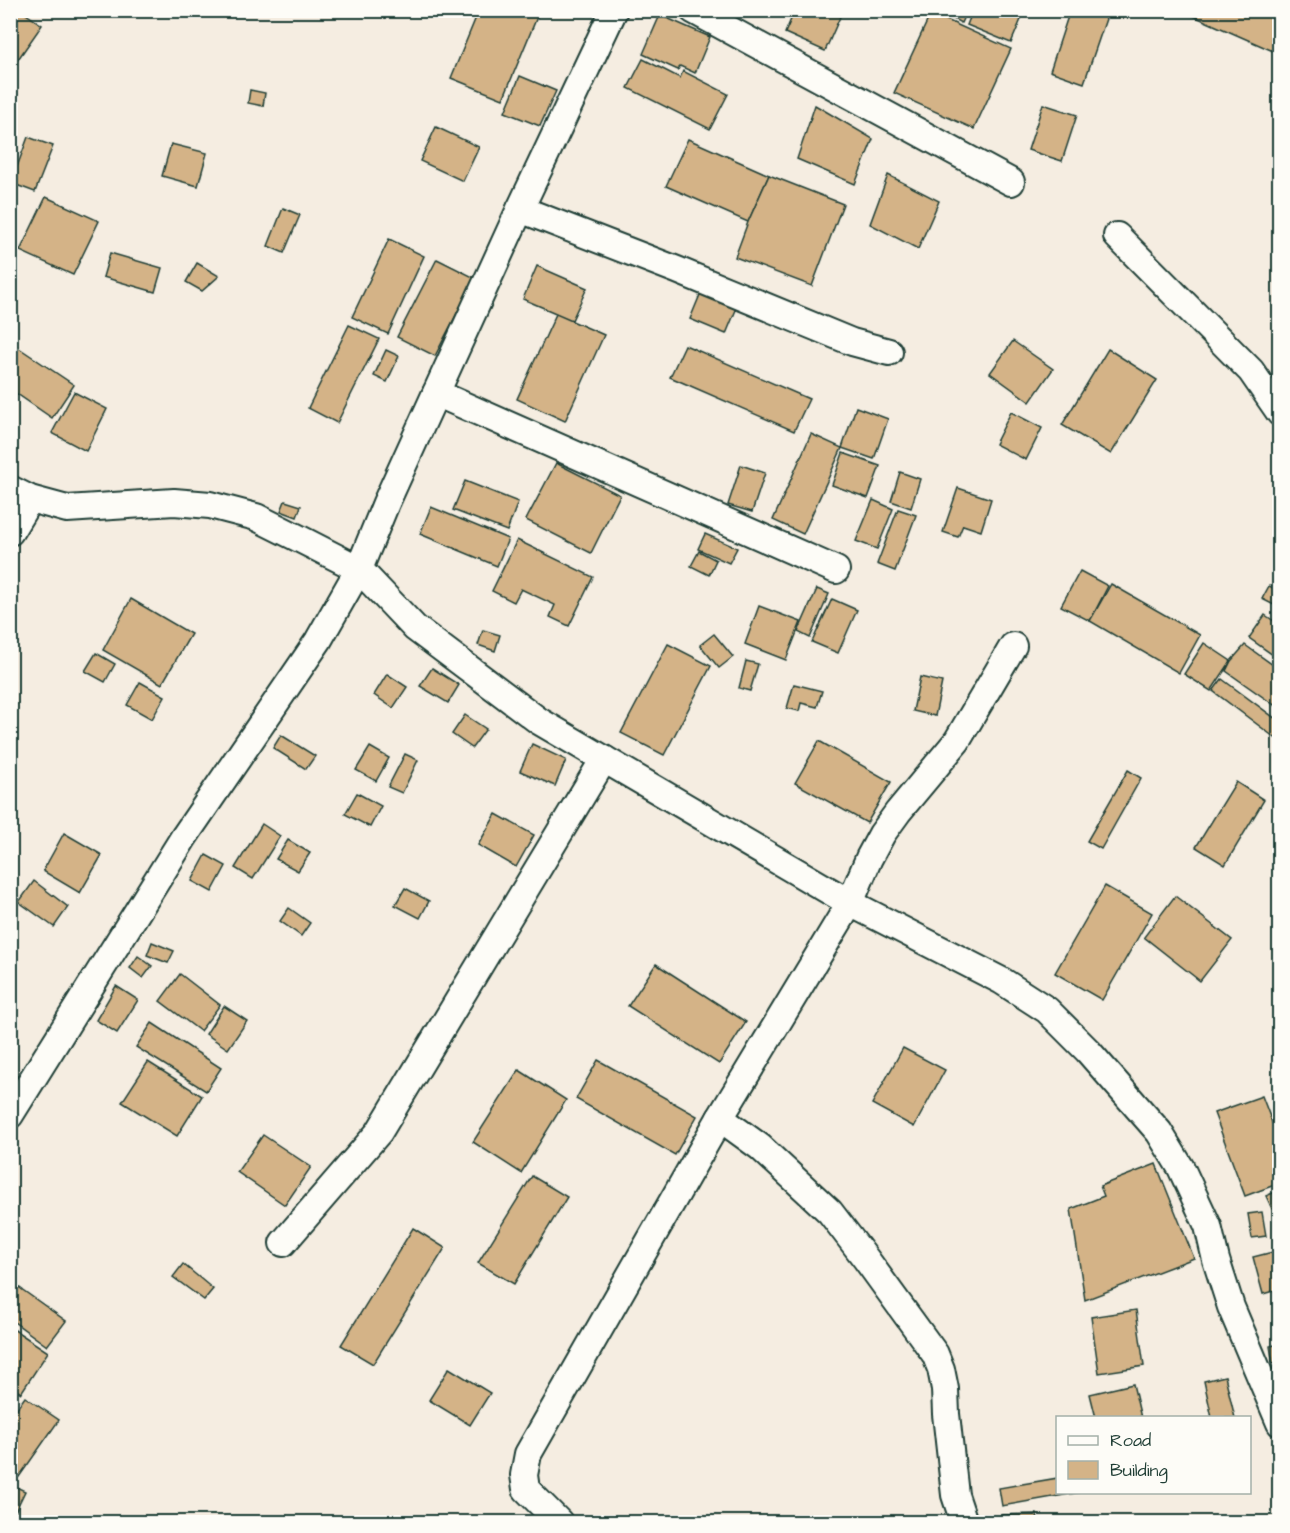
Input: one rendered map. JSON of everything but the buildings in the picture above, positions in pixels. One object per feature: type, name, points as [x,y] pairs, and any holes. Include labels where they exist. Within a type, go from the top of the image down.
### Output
[{"type":"street","points":[[10,1115],[184,837],[318,641],[358,569],[520,209],[614,10]]},
{"type":"street","points":[[693,10],[1011,182]]},
{"type":"street","points":[[520,209],[852,342],[889,352]]},
{"type":"street","points":[[1117,236],[1251,372],[1280,413]]},
{"type":"street","points":[[436,393],[836,570]]},
{"type":"street","points":[[10,532],[20,494],[67,508],[174,502],[210,505],[256,517],[358,569],[415,628],[539,722],[850,903],[1002,981],[1047,1010],[1088,1051],[1159,1132],[1182,1168],[1208,1226],[1231,1307],[1280,1423]]},
{"type":"street","points":[[559,1522],[526,1489],[524,1475],[528,1454],[720,1118],[850,903],[882,834],[957,741],[1013,646]]},
{"type":"street","points":[[283,1243],[380,1132],[604,759]]},
{"type":"street","points":[[720,1118],[760,1147],[830,1212],[935,1354],[943,1379],[955,1495],[964,1522]]}]
